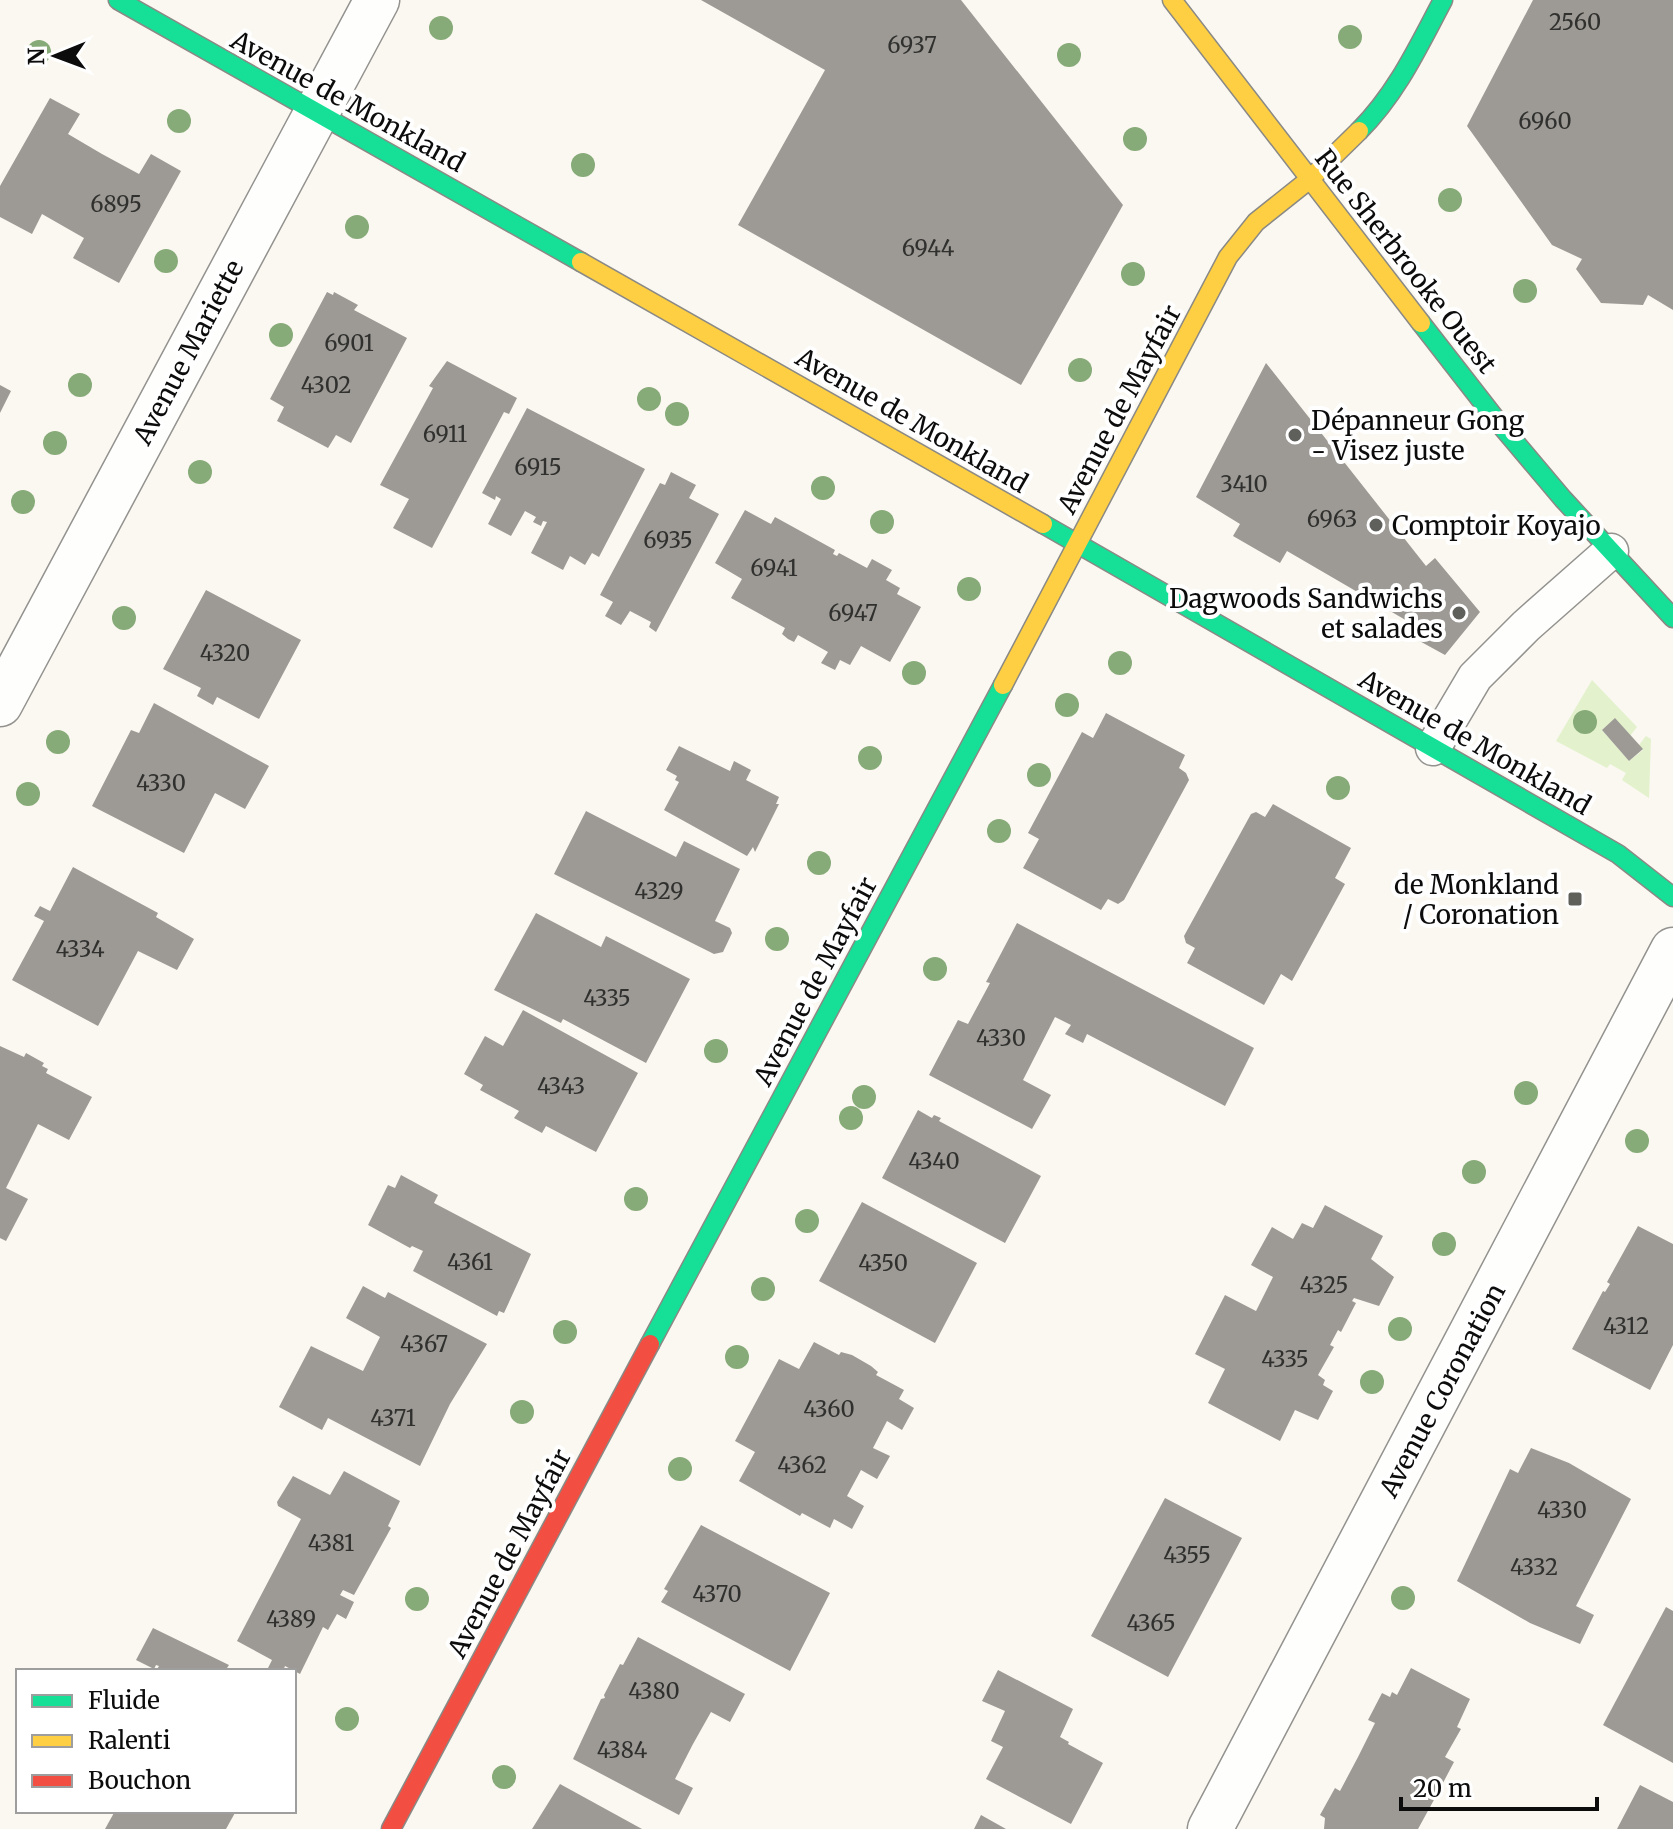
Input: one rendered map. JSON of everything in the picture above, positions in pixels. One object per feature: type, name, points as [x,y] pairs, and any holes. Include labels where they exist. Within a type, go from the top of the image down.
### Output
[{"type":"street","name":"Avenue de Monkland","points":[[118,0],[1618,854],[1673,897]]},
{"type":"street","name":"Avenue Mariette","points":[[0,704],[377,0]]},
{"type":"street","name":"Rue Sherbrooke Ouest","points":[[1172,0],[1498,422],[1673,618]]},
{"type":"street","name":"Avenue de Mayfair","points":[[391,1829],[1078,545],[1228,257],[1256,222],[1310,179],[1388,99],[1443,0]]},
{"type":"street","name":"Avenue Coronation","points":[[1210,1829],[1673,950]]},
{"type":"lane","points":[[1433,748],[1475,677],[1526,626],[1611,551]]},
{"type":"green space","points":[[1592,680],[1637,727],[1630,736],[1615,719],[1602,730],[1629,761],[1643,750],[1639,745],[1646,736],[1651,739],[1649,798],[1622,780],[1626,773],[1610,764],[1607,768],[1556,741]]},
{"type":"building","points":[[701,0],[961,0],[1123,205],[1021,385],[738,225],[825,70]]},
{"type":"building","points":[[1533,0],[1673,0],[1673,310],[1648,295],[1643,305],[1601,303],[1576,269],[1582,259],[1552,245],[1467,126]]},
{"type":"building","points":[[50,98],[80,114],[68,134],[102,154],[139,174],[151,154],[181,171],[119,283],[73,258],[84,238],[42,214],[32,234],[0,217],[0,186]]},
{"type":"building","points":[[327,292],[333,295],[334,292],[358,305],[354,310],[407,338],[351,443],[336,435],[328,448],[277,421],[284,407],[270,399]]},
{"type":"building","points":[[447,361],[517,398],[509,414],[504,412],[432,548],[393,528],[409,499],[380,485],[433,388],[429,386]]},
{"type":"building","points":[[1266,363],[1426,566],[1435,558],[1480,612],[1445,655],[1414,638],[1421,629],[1287,551],[1280,563],[1233,536],[1240,524],[1196,497]]},
{"type":"building","points":[[0,385],[11,391],[0,413]]},
{"type":"building","points":[[527,408],[645,469],[599,557],[592,553],[585,565],[570,556],[563,570],[531,553],[547,522],[543,521],[541,526],[533,522],[536,517],[525,511],[511,536],[488,524],[501,499],[496,496],[495,500],[482,493]]},
{"type":"building","points":[[671,472],[696,485],[689,498],[719,514],[656,632],[649,627],[651,622],[630,611],[621,625],[605,616],[613,602],[600,595],[660,483],[665,485]]},
{"type":"building","points":[[745,510],[771,524],[775,517],[835,550],[833,554],[837,556],[839,553],[867,568],[872,559],[892,570],[886,580],[900,588],[897,594],[921,607],[890,662],[861,646],[850,665],[840,660],[835,670],[821,663],[828,652],[798,635],[794,642],[788,639],[782,634],[785,628],[731,598],[742,579],[715,563]]},
{"type":"building","points":[[206,590],[301,640],[259,719],[217,697],[213,705],[197,696],[201,688],[163,669]]},
{"type":"building","points":[[154,703],[269,766],[245,809],[215,793],[184,853],[92,806],[131,730],[139,733]]},
{"type":"building","points":[[1106,713],[1185,755],[1179,768],[1189,780],[1124,900],[1118,904],[1108,899],[1101,910],[1023,868],[1039,839],[1028,833],[1082,732],[1093,738]]},
{"type":"building","points":[[1615,718],[1643,749],[1629,761],[1602,730]]},
{"type":"building","points":[[679,746],[730,771],[734,761],[751,770],[746,780],[779,797],[776,804],[779,804],[755,852],[753,847],[747,856],[664,810],[679,782],[675,780],[677,776],[666,770]]},
{"type":"building","points":[[1273,804],[1351,848],[1335,878],[1345,884],[1292,981],[1281,974],[1264,1005],[1187,963],[1195,948],[1186,943],[1184,936],[1251,814],[1256,812],[1265,817]]},
{"type":"building","points":[[586,811],[676,857],[684,841],[740,869],[715,921],[730,928],[732,933],[723,952],[714,954],[554,874]]},
{"type":"building","points":[[73,867],[158,913],[156,917],[194,939],[177,970],[138,951],[98,1026],[12,980],[44,921],[34,916],[40,906],[50,911]]},
{"type":"building","points":[[536,913],[601,947],[606,936],[690,979],[646,1063],[563,1019],[561,1023],[494,990]]},
{"type":"building","points":[[1017,923],[1254,1048],[1225,1106],[1087,1034],[1083,1043],[1065,1034],[1071,1025],[1055,1017],[1023,1080],[1051,1095],[1032,1129],[929,1075],[958,1020],[968,1024]]},
{"type":"building","points":[[523,1010],[638,1073],[596,1152],[546,1126],[542,1133],[514,1118],[519,1111],[480,1090],[483,1085],[464,1074],[485,1036],[503,1046]]},
{"type":"building","points":[[0,1046],[24,1057],[26,1053],[44,1063],[42,1066],[48,1069],[46,1073],[92,1097],[69,1140],[38,1124],[6,1188],[28,1199],[6,1241],[0,1238]]},
{"type":"building","points":[[918,1110],[932,1118],[934,1115],[941,1118],[939,1121],[1041,1176],[1005,1243],[882,1178]]},
{"type":"building","points":[[401,1175],[438,1195],[434,1203],[531,1254],[504,1313],[499,1311],[497,1316],[413,1271],[423,1251],[410,1248],[368,1225],[388,1185],[395,1188]]},
{"type":"building","points":[[862,1202],[977,1263],[935,1343],[819,1281]]},
{"type":"building","points":[[1325,1205],[1383,1236],[1371,1259],[1394,1277],[1379,1306],[1354,1298],[1352,1301],[1356,1303],[1341,1332],[1338,1330],[1330,1345],[1334,1347],[1318,1375],[1325,1380],[1323,1385],[1333,1391],[1318,1420],[1295,1410],[1280,1441],[1208,1403],[1225,1369],[1195,1354],[1225,1295],[1256,1311],[1273,1277],[1251,1265],[1272,1227],[1293,1239],[1302,1223],[1313,1228]]},
{"type":"building","points":[[1638,1226],[1673,1244],[1673,1345],[1650,1390],[1572,1349],[1603,1291],[1610,1284],[1607,1282]]},
{"type":"building","points":[[363,1286],[385,1298],[388,1292],[487,1344],[450,1404],[420,1466],[328,1418],[322,1430],[279,1407],[311,1346],[363,1371],[380,1337],[346,1318]]},
{"type":"building","points":[[814,1342],[839,1355],[841,1352],[852,1355],[871,1366],[878,1372],[876,1375],[904,1390],[899,1399],[914,1408],[902,1430],[887,1421],[873,1448],[890,1456],[877,1479],[861,1470],[847,1496],[864,1506],[852,1529],[834,1519],[830,1528],[802,1513],[800,1516],[739,1481],[755,1452],[735,1441],[779,1359],[799,1369]]},
{"type":"building","points":[[1531,1448],[1569,1463],[1631,1499],[1576,1606],[1594,1615],[1580,1644],[1530,1623],[1457,1581],[1510,1469],[1518,1473]]},
{"type":"building","points":[[344,1471],[400,1501],[388,1526],[391,1528],[354,1595],[343,1590],[340,1595],[354,1602],[346,1619],[337,1614],[328,1630],[323,1627],[300,1674],[296,1669],[285,1666],[284,1669],[270,1669],[272,1660],[237,1641],[301,1519],[278,1506],[277,1502],[293,1476],[330,1495]]},
{"type":"building","points":[[1165,1498],[1242,1538],[1168,1677],[1091,1636]]},
{"type":"building","points":[[701,1525],[830,1593],[790,1671],[661,1602],[668,1591],[664,1589]]},
{"type":"building","points":[[1666,1607],[1673,1611],[1673,1763],[1603,1725]]},
{"type":"building","points":[[153,1628],[229,1665],[226,1669],[157,1669],[159,1666],[156,1665],[154,1669],[136,1660]]},
{"type":"building","points":[[638,1637],[745,1694],[730,1722],[711,1712],[693,1744],[675,1779],[693,1788],[679,1815],[573,1759],[601,1699],[605,1698],[620,1664],[623,1665]]},
{"type":"building","points":[[1411,1668],[1470,1699],[1457,1727],[1461,1729],[1445,1757],[1454,1762],[1435,1798],[1418,1829],[1324,1829],[1325,1818],[1320,1815],[1335,1788],[1340,1791],[1358,1757],[1375,1723],[1368,1720],[1382,1693],[1390,1697],[1392,1692],[1397,1695]]},
{"type":"building","points":[[998,1670],[1073,1709],[1060,1737],[1103,1763],[1071,1824],[986,1779],[1003,1747],[991,1741],[1005,1711],[982,1701]]},
{"type":"building","points":[[560,1784],[642,1829],[532,1829]]},
{"type":"building","points":[[1640,1785],[1673,1802],[1673,1829],[1617,1829]]},
{"type":"building","points":[[114,1813],[235,1813],[226,1829],[105,1829]]},
{"type":"building","points":[[981,1815],[1006,1829],[974,1829]]},
{"type":"traffic: fast","points":[[118,0],[581,262]]},
{"type":"traffic: fast","points":[[1359,131],[1396,85],[1443,0]]},
{"type":"traffic: fast","points":[[1421,323],[1563,499],[1673,618]]},
{"type":"traffic: fast","points":[[1043,524],[1618,854],[1673,897]]},
{"type":"traffic: fast","points":[[650,1344],[1003,685]]},
{"type":"traffic: slow","points":[[1172,0],[1421,323]]},
{"type":"traffic: slow","points":[[1003,685],[1228,257],[1256,222],[1310,179],[1359,131]]},
{"type":"traffic: slow","points":[[581,262],[1043,524]]},
{"type":"traffic: jam","points":[[391,1829],[650,1344]]},
{"type":"place","name":"Dépanneur Gong - Visez juste","points":[[1295,435]]},
{"type":"place","name":"Comptoir Koyajo","points":[[1376,525]]},
{"type":"place","name":"Dagwoods Sandwichs et salades","points":[[1459,613]]},
{"type":"place","name":"de Monkland / Coronation","points":[[1575,899]]}]
